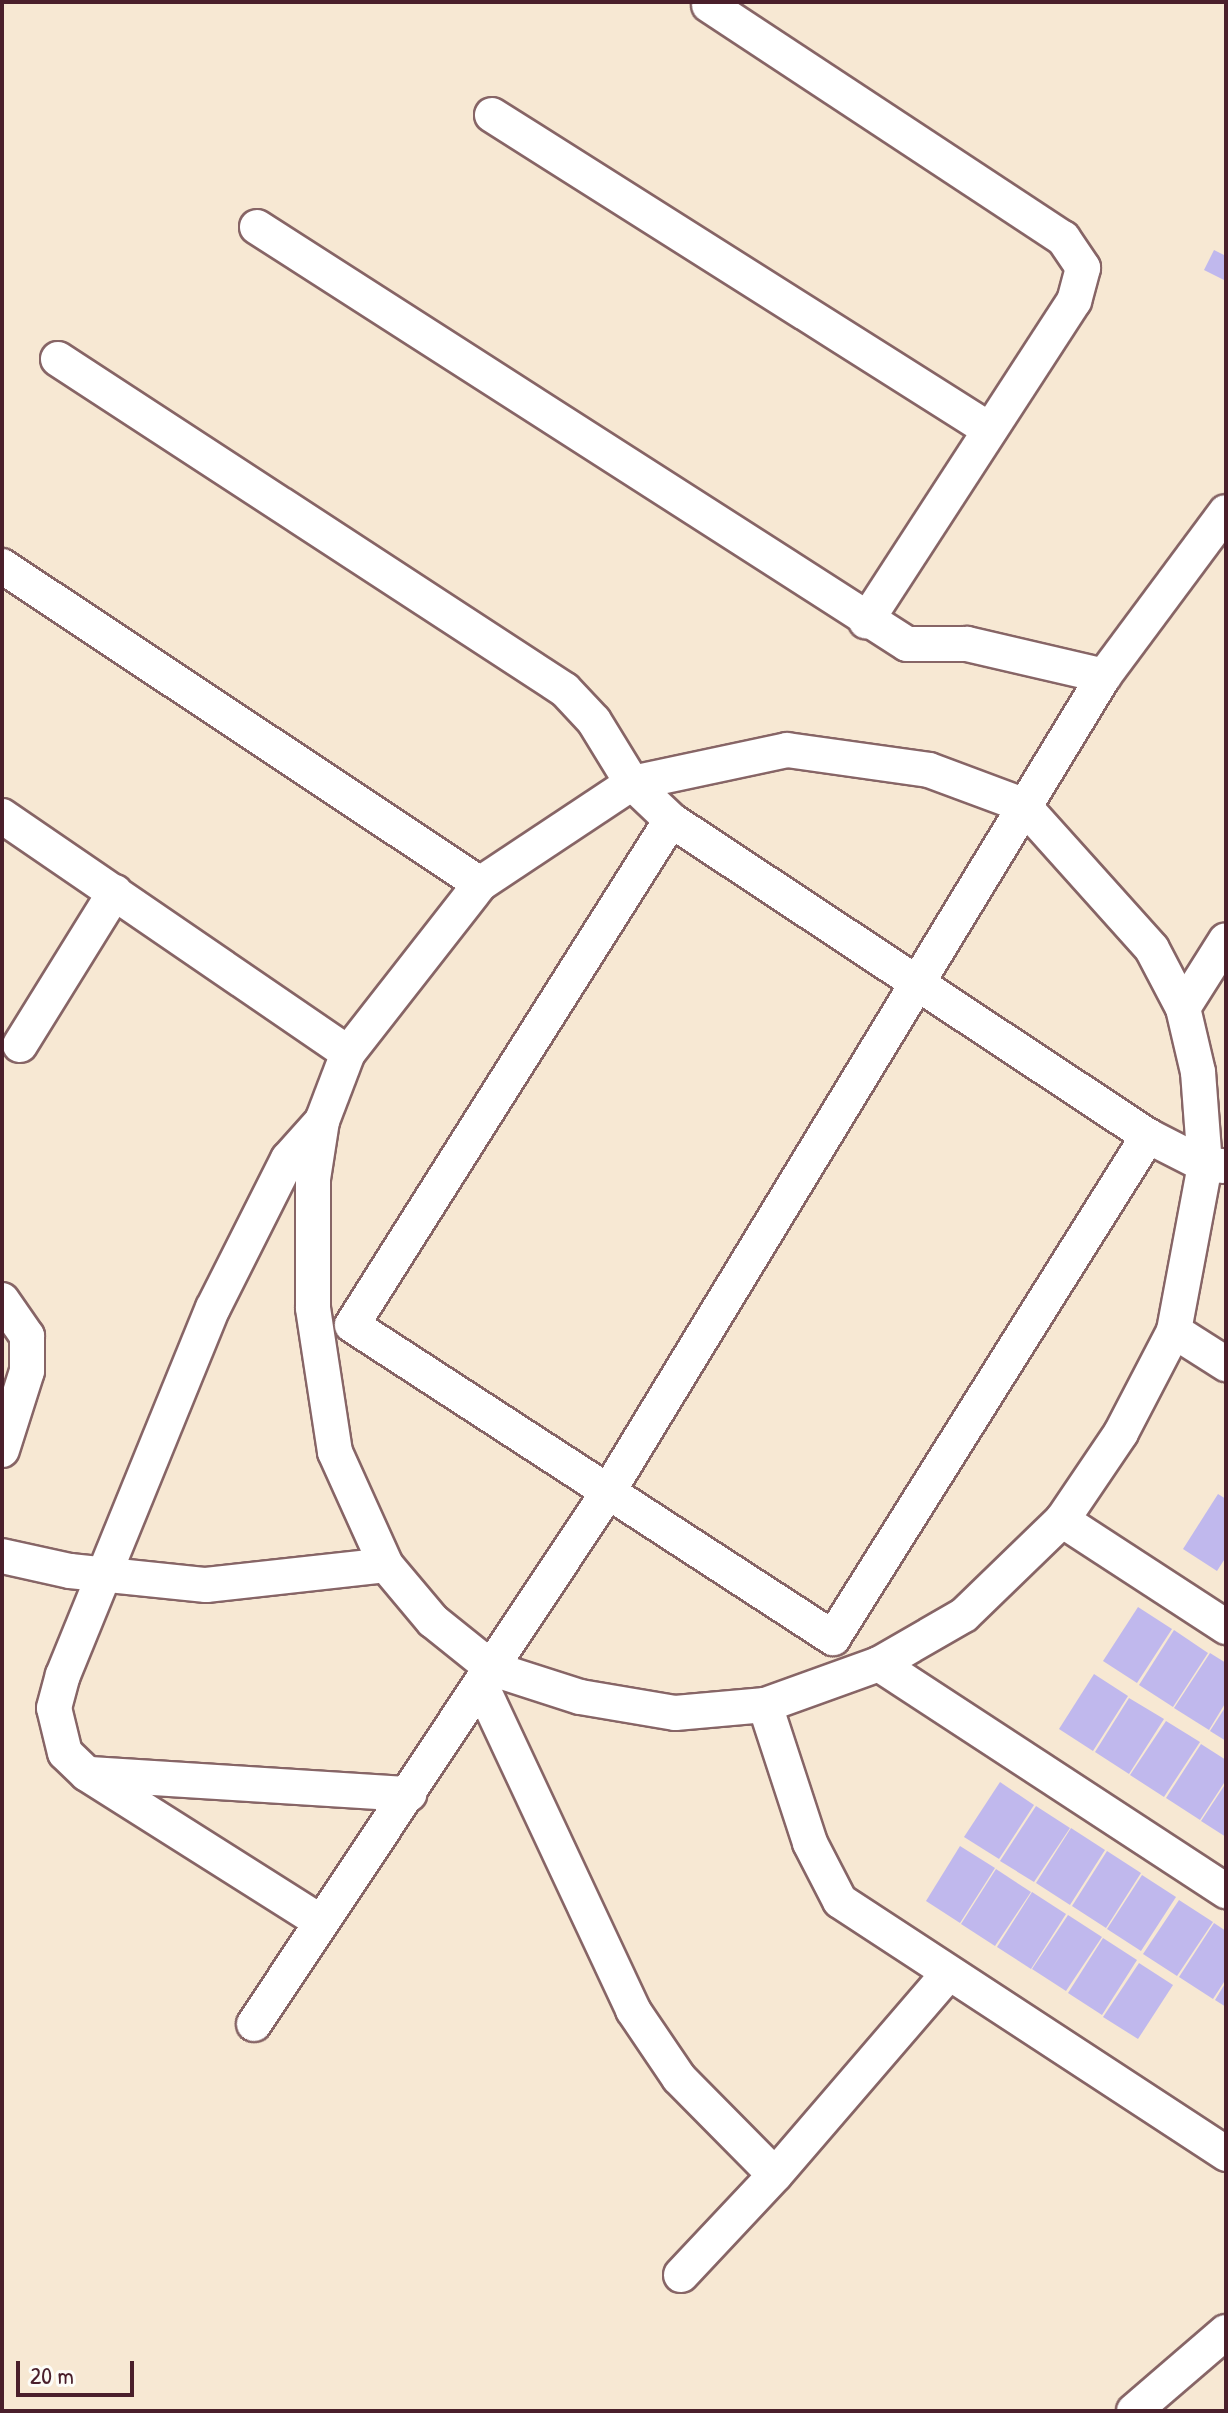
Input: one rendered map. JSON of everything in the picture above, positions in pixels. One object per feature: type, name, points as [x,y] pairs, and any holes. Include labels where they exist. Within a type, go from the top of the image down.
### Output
[{"type":"street","points":[[709,5],[1076,251],[1083,268],[1074,301],[866,621]]},
{"type":"street","points":[[492,115],[990,430]]},
{"type":"street","points":[[257,227],[866,621],[907,644],[967,644],[1104,676]]},
{"type":"street","points":[[58,359],[565,690],[587,712],[632,783],[671,820],[917,979],[1148,1136],[1215,1166]]},
{"type":"street","points":[[254,2024],[608,1492],[917,979],[1104,676],[1226,512]]},
{"type":"street","points":[[2,566],[480,884]]},
{"type":"street","points":[[487,1678],[675,1713],[765,1705],[879,1664],[964,1615],[1062,1520],[1121,1433],[1174,1331],[1215,1166],[1183,1008],[1152,949],[1023,805],[929,770],[787,750],[632,783],[480,884],[348,1053],[322,1121],[313,1179],[313,1308],[335,1452],[386,1565],[487,1678],[633,2010],[679,2078],[775,2175]]},
{"type":"street","points":[[2,816],[348,1053]]},
{"type":"street","points":[[671,820],[352,1325],[833,1638],[1148,1136]]},
{"type":"street","points":[[20,1045],[115,892]]},
{"type":"street","points":[[1183,1008],[1226,940]]},
{"type":"street","points":[[321,1922],[87,1774],[65,1753],[54,1708],[104,1575],[213,1308],[288,1159],[322,1121]]},
{"type":"street","points":[[2,1300],[27,1336],[27,1371],[2,1450]]},
{"type":"street","points":[[1174,1331],[1226,1364]]},
{"type":"street","points":[[1062,1520],[1226,1627]]},
{"type":"street","points":[[2,1556],[104,1575],[206,1585],[386,1565]]},
{"type":"street","points":[[879,1664],[1226,1891]]},
{"type":"street","points":[[765,1705],[810,1843],[840,1901],[1226,2154]]},
{"type":"street","points":[[87,1774],[409,1794]]},
{"type":"street","points":[[681,2275],[775,2175],[948,1974]]},
{"type":"street","points":[[1134,2411],[1222,2347]]},
{"type":"building","points":[[1214,250],[1226,256],[1226,281],[1204,270]]},
{"type":"building","points":[[1218,1494],[1226,1499],[1226,1557],[1217,1571],[1183,1549]]},
{"type":"building","points":[[1138,1607],[1172,1629],[1137,1683],[1103,1661]]},
{"type":"building","points":[[1174,1630],[1208,1653],[1173,1707],[1139,1685]]},
{"type":"building","points":[[1210,1653],[1226,1663],[1226,1702],[1209,1730],[1174,1708]]},
{"type":"building","points":[[1094,1674],[1128,1696],[1093,1751],[1059,1729]]},
{"type":"building","points":[[1129,1698],[1164,1719],[1129,1774],[1095,1752]]},
{"type":"building","points":[[1226,1706],[1226,1741],[1210,1731]]},
{"type":"building","points":[[1166,1721],[1200,1742],[1164,1797],[1130,1775]]},
{"type":"building","points":[[1201,1744],[1226,1760],[1226,1780],[1200,1820],[1166,1798]]},
{"type":"building","points":[[1000,1782],[1034,1805],[999,1859],[964,1837]]},
{"type":"building","points":[[1226,1783],[1226,1837],[1201,1821]]},
{"type":"building","points":[[1036,1806],[1070,1828],[1034,1882],[1000,1861]]},
{"type":"building","points":[[1071,1828],[1105,1850],[1070,1905],[1036,1883]]},
{"type":"building","points":[[960,1846],[995,1868],[960,1923],[926,1901]]},
{"type":"building","points":[[1107,1851],[1141,1873],[1106,1928],[1072,1906]]},
{"type":"building","points":[[996,1869],[1031,1892],[995,1946],[961,1924]]},
{"type":"building","points":[[1142,1875],[1176,1897],[1141,1951],[1107,1929]]},
{"type":"building","points":[[1032,1892],[1066,1914],[1031,1969],[997,1947]]},
{"type":"building","points":[[1179,1900],[1213,1922],[1177,1976],[1143,1954]]},
{"type":"building","points":[[1068,1915],[1102,1937],[1066,1991],[1032,1969]]},
{"type":"building","points":[[1214,1923],[1226,1931],[1226,1979],[1213,1999],[1179,1977]]},
{"type":"building","points":[[1103,1938],[1137,1960],[1102,2015],[1068,1993]]},
{"type":"building","points":[[1139,1963],[1173,1985],[1138,2039],[1103,2017]]},
{"type":"building","points":[[1226,1982],[1226,2007],[1215,2000]]}]
